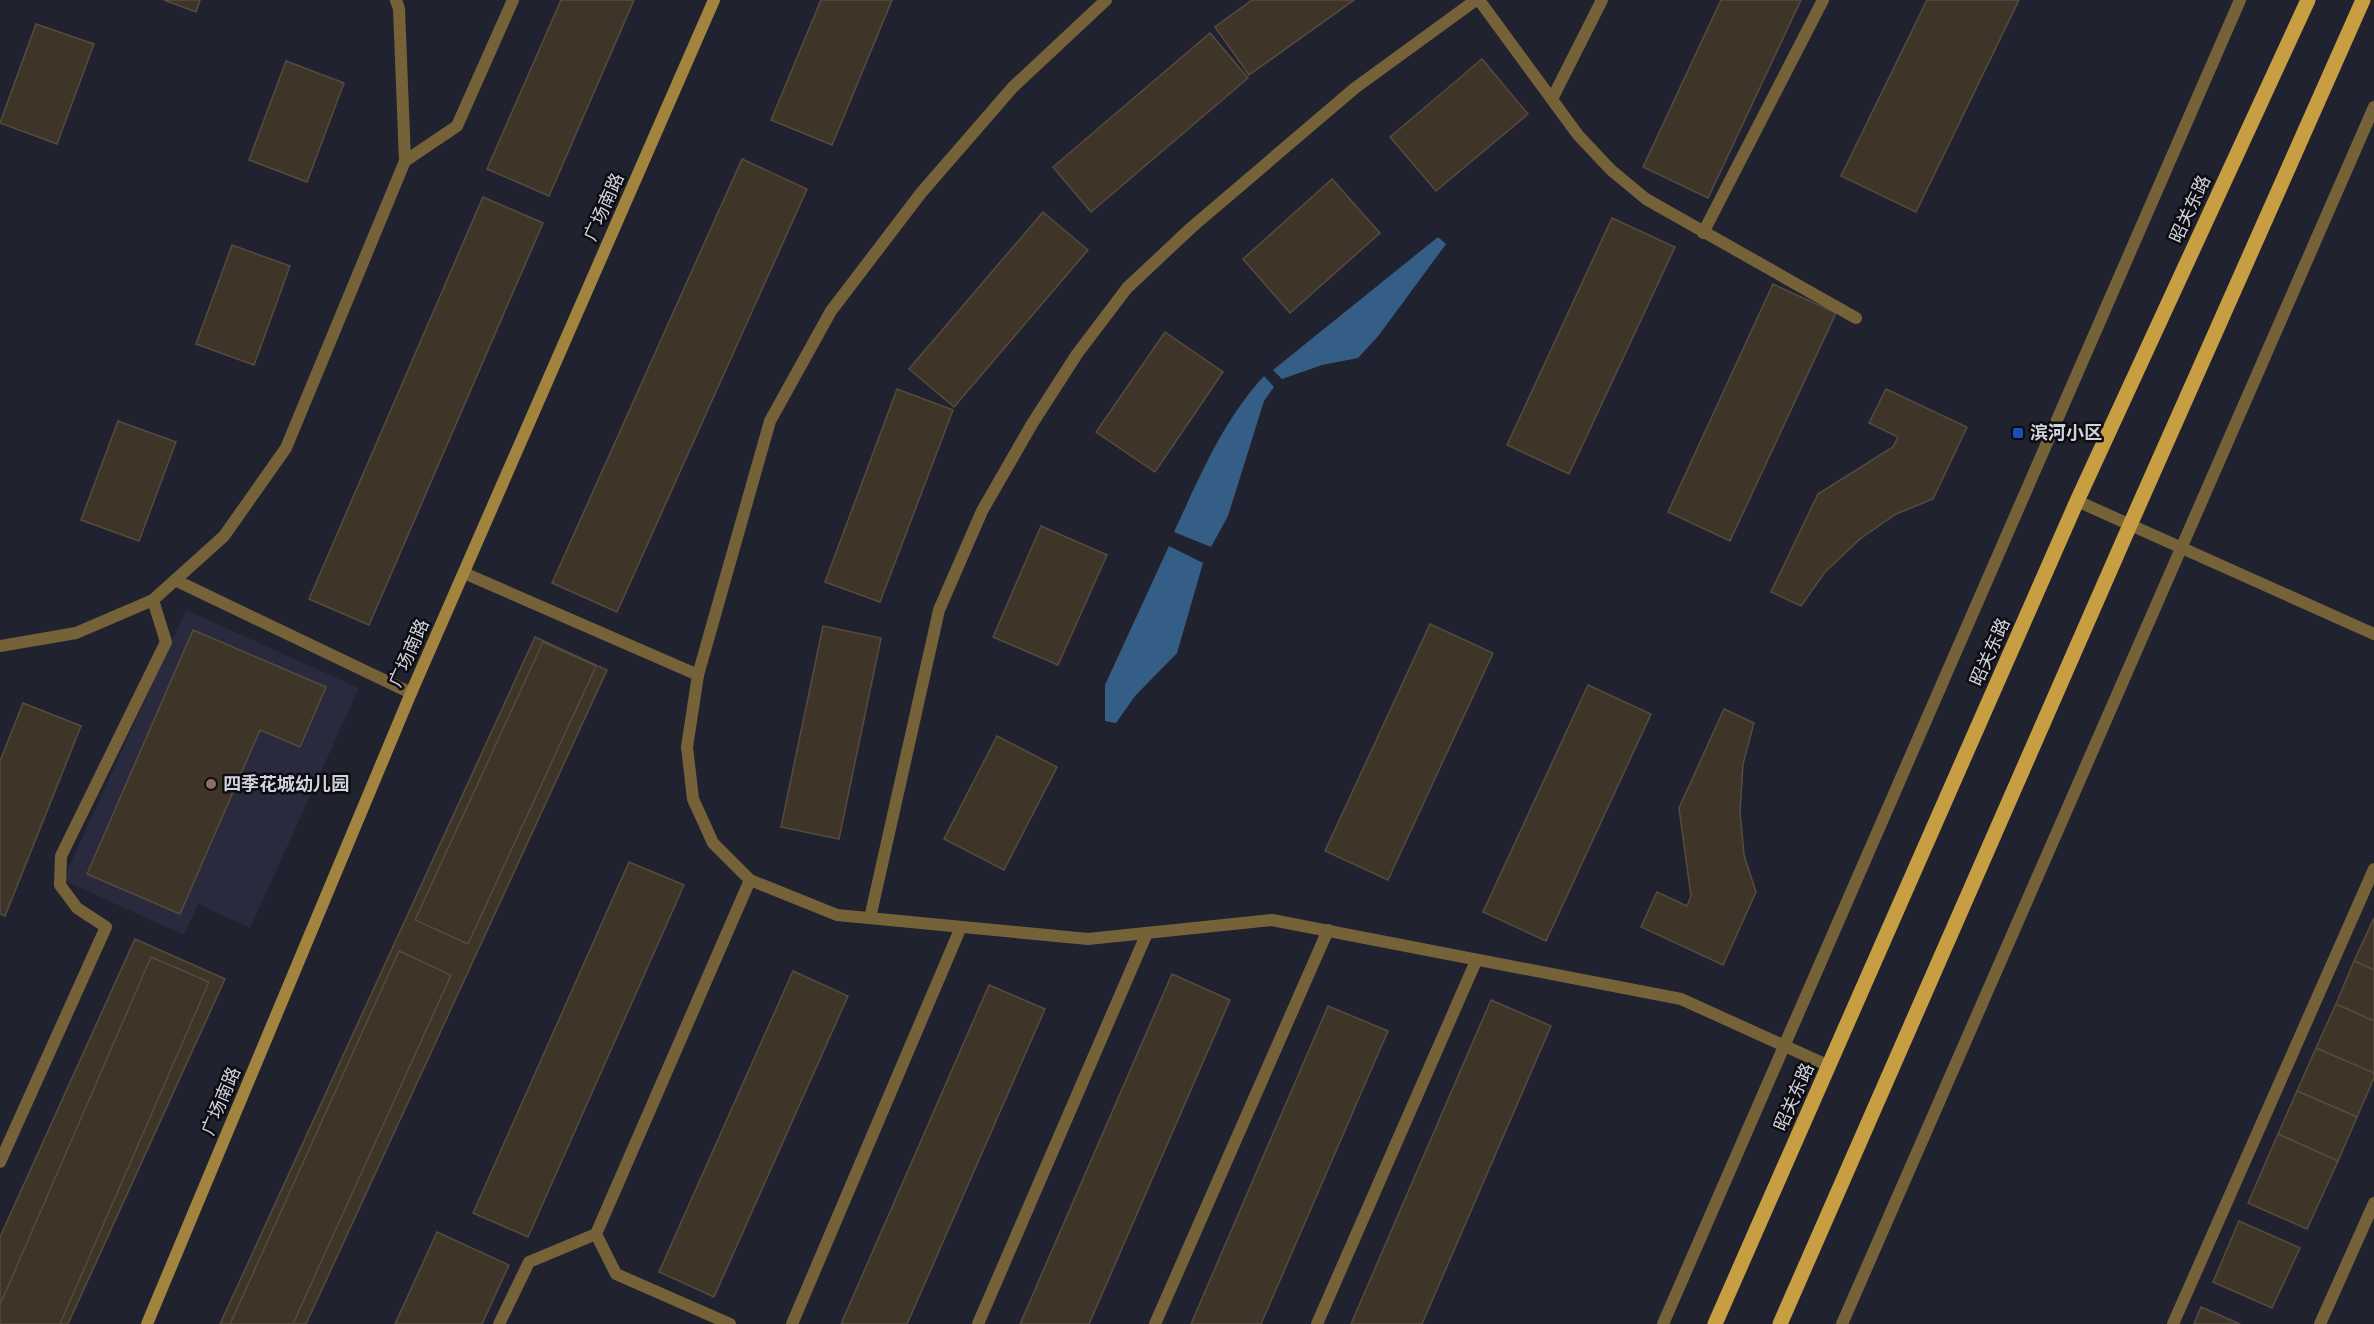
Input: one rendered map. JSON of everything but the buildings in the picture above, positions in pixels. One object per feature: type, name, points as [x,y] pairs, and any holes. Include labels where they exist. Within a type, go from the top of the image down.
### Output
[{"type":"main road","name":"昭关东路","points":[[1715,1324],[2077,501],[2308,0]]},
{"type":"main road","points":[[1780,1324],[2363,0]]},
{"type":"street","points":[[0,646],[76,633],[153,600],[224,536],[286,448],[405,161],[399,9],[396,0]]},
{"type":"street","points":[[405,161],[457,126],[513,0]]},
{"type":"street","name":"广场南路","points":[[147,1324],[411,693],[714,0]]},
{"type":"street","points":[[1106,0],[1012,87],[921,193],[831,311],[770,421],[698,675],[687,747],[693,799],[713,843],[750,880],[837,915],[1088,939],[1272,920],[1681,999],[1829,1066]]},
{"type":"street","points":[[870,918],[939,610],[982,511],[1032,424],[1077,354],[1128,288],[1192,227],[1355,88],[1477,0],[1578,135],[1611,170],[1646,199],[1856,318]]},
{"type":"street","points":[[1552,99],[1602,0]]},
{"type":"street","points":[[1703,233],[1823,0]]},
{"type":"street","points":[[1663,1324],[2240,0]]},
{"type":"street","points":[[1842,1324],[2374,107]]},
{"type":"street","points":[[2077,501],[2374,634]]},
{"type":"street","points":[[464,573],[698,675]]},
{"type":"street","points":[[175,580],[411,693]]},
{"type":"street","points":[[0,1162],[106,927],[78,908],[60,885],[61,856],[166,642],[153,600]]},
{"type":"street","points":[[2173,1324],[2374,869]]},
{"type":"street","points":[[499,1324],[529,1262],[596,1234],[750,880]]},
{"type":"street","points":[[792,1324],[961,927]]},
{"type":"street","points":[[1155,1324],[1328,930]]},
{"type":"street","points":[[978,1324],[1147,933]]},
{"type":"street","points":[[1317,1324],[1476,961]]},
{"type":"street","points":[[2320,1324],[2374,1203]]},
{"type":"street","points":[[596,1234],[616,1274],[730,1324]]},
{"type":"shaded area","name":"四季花城幼儿园","points":[[186,610],[359,688],[250,928],[198,904],[184,935],[63,880]]},
{"type":"water","points":[[1438,237],[1446,244],[1379,335],[1358,358],[1322,365],[1282,379],[1273,370]]},
{"type":"water","points":[[1264,376],[1274,387],[1264,401],[1228,516],[1211,547],[1174,532],[1224,431]]},
{"type":"water","points":[[1169,546],[1203,563],[1177,653],[1135,696],[1116,723],[1105,721],[1105,685]]},
{"type":"place","name":"滨河小区","points":[[2018,433]]},
{"type":"place","name":"四季花城幼儿园","points":[[211,784]]}]
